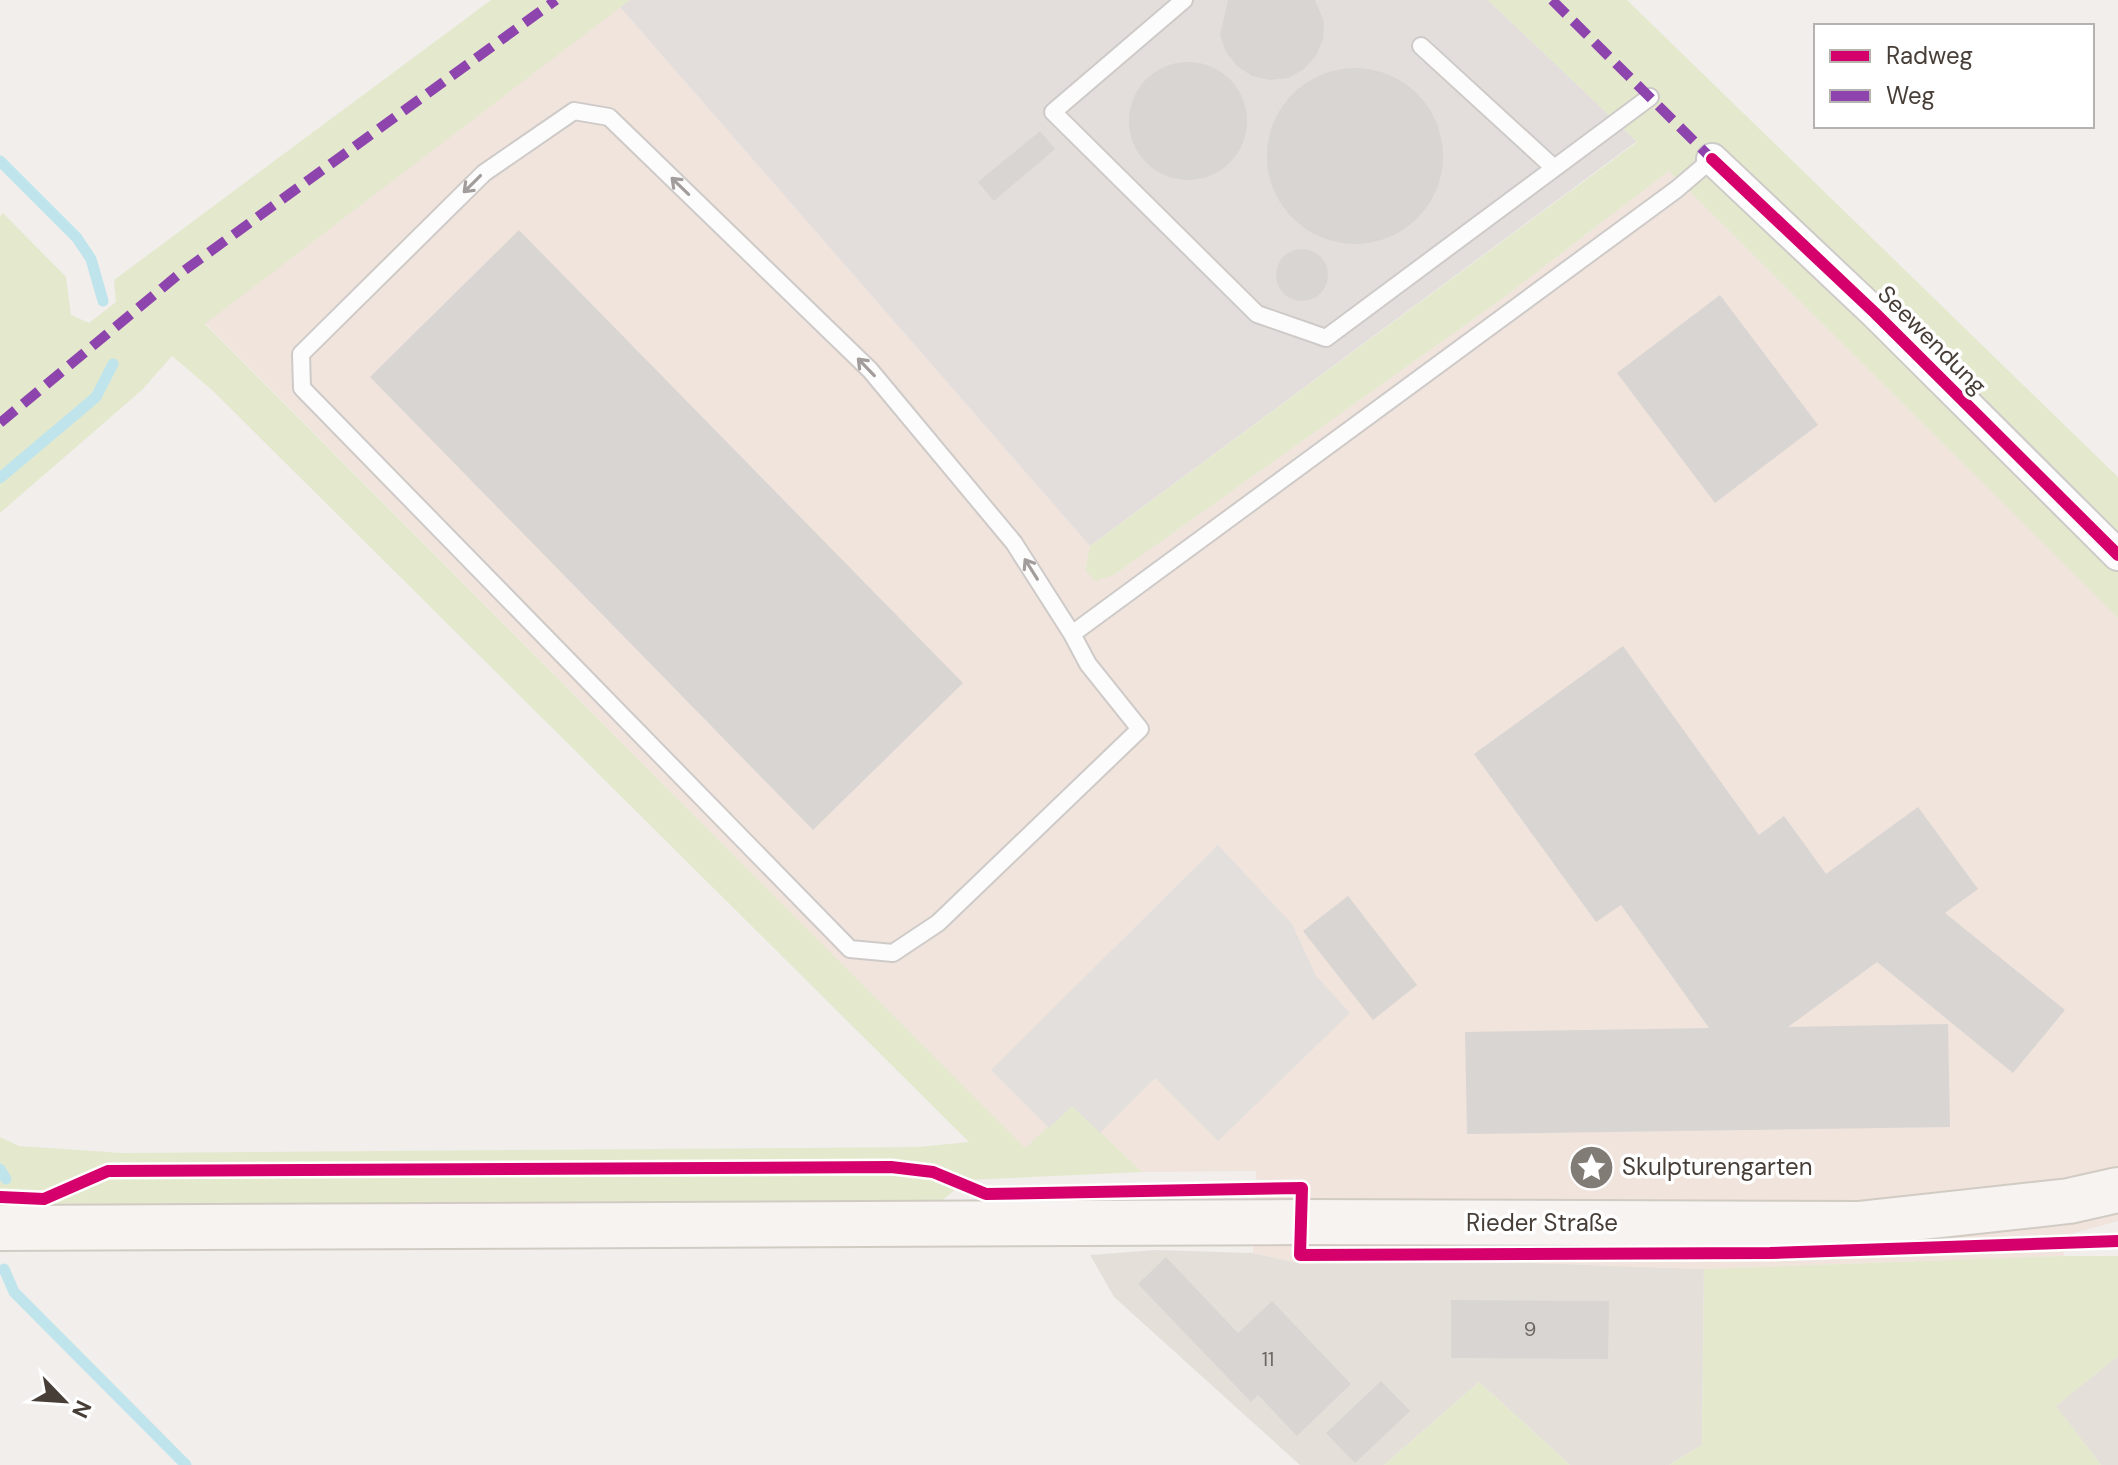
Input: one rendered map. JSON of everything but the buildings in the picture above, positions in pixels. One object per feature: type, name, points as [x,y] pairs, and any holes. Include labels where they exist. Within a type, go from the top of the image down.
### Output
[{"type":"main road","name":"Rieder Straße","points":[[0,1228],[1014,1222],[1858,1224],[2069,1201],[2118,1190]]},
{"type":"street","name":"Seewendung","points":[[1712,159],[1875,313],[2118,555]]},
{"type":"lane","points":[[1184,0],[1053,112],[1257,314],[1326,338],[1650,97]]},
{"type":"lane","points":[[1421,46],[1553,167]]},
{"type":"lane","points":[[574,111],[609,117],[870,370],[1014,543],[1072,634],[1088,664],[1140,729],[938,923],[893,953],[850,949],[302,388],[301,354],[484,173],[574,111]]},
{"type":"lane","points":[[1072,634],[1677,189],[1712,159]]},
{"type":"shaded area","points":[[630,0],[1488,0],[1637,141],[1090,546],[620,7]]},
{"type":"shaded area","points":[[620,7],[1090,546],[1085,570],[1114,575],[1499,301],[1669,171],[2118,618],[2118,1221],[2071,1234],[2063,1256],[1704,1269],[1534,1263],[1299,1263],[1253,1253],[1256,1171],[1142,1172],[1072,1106],[1025,1149],[205,323]]},
{"type":"shaded area","points":[[1218,845],[1292,924],[1316,976],[1350,1013],[1218,1141],[1155,1078],[1100,1133],[1072,1106],[1049,1128],[991,1070]]},
{"type":"shaded area","points":[[1155,1250],[1253,1253],[1299,1263],[1534,1263],[1704,1269],[1702,1445],[1669,1465],[1570,1465],[1479,1382],[1384,1465],[1300,1465],[1114,1297],[1090,1255]]},
{"type":"shaded area","points":[[2118,1356],[2118,1465],[2101,1465],[2055,1406]]},
{"type":"green space","points":[[491,0],[630,0],[205,324],[1025,1148],[1072,1105],[1142,1172],[967,1180],[934,1207],[0,1208],[0,1137],[19,1146],[122,1153],[918,1147],[969,1142],[212,390],[172,356],[142,390],[0,513],[0,216],[3,213],[66,277],[71,315],[89,323],[116,302],[114,280]]},
{"type":"green space","points":[[1488,0],[1627,0],[2118,477],[2118,618],[1669,171],[1499,301],[1114,575],[1095,581],[1085,570],[1090,546],[1637,142]]},
{"type":"green space","points":[[2118,1256],[2118,1356],[2056,1406],[2101,1465],[1669,1465],[1702,1445],[1704,1269]]},
{"type":"green space","points":[[1479,1382],[1570,1465],[1384,1465]]},
{"type":"waterway","points":[[0,161],[77,238],[91,259],[103,301]]},
{"type":"waterway","points":[[0,478],[96,397],[113,364]]},
{"type":"waterway","points":[[0,1169],[6,1179]]},
{"type":"waterway","points":[[4,1269],[14,1292],[186,1465]]},
{"type":"marked path","points":[[0,423],[178,275],[556,0]]},
{"type":"marked path","points":[[1552,0],[1712,159]]},
{"type":"cycle path","points":[[1712,159],[1875,313],[2118,555]]},
{"type":"cycle path","points":[[0,1197],[44,1199],[108,1171],[891,1167],[933,1172],[986,1194],[1302,1188],[1300,1255],[1770,1253],[2118,1241]]},
{"type":"place","name":"Skulpturengarten","points":[[1591,1167]]}]
